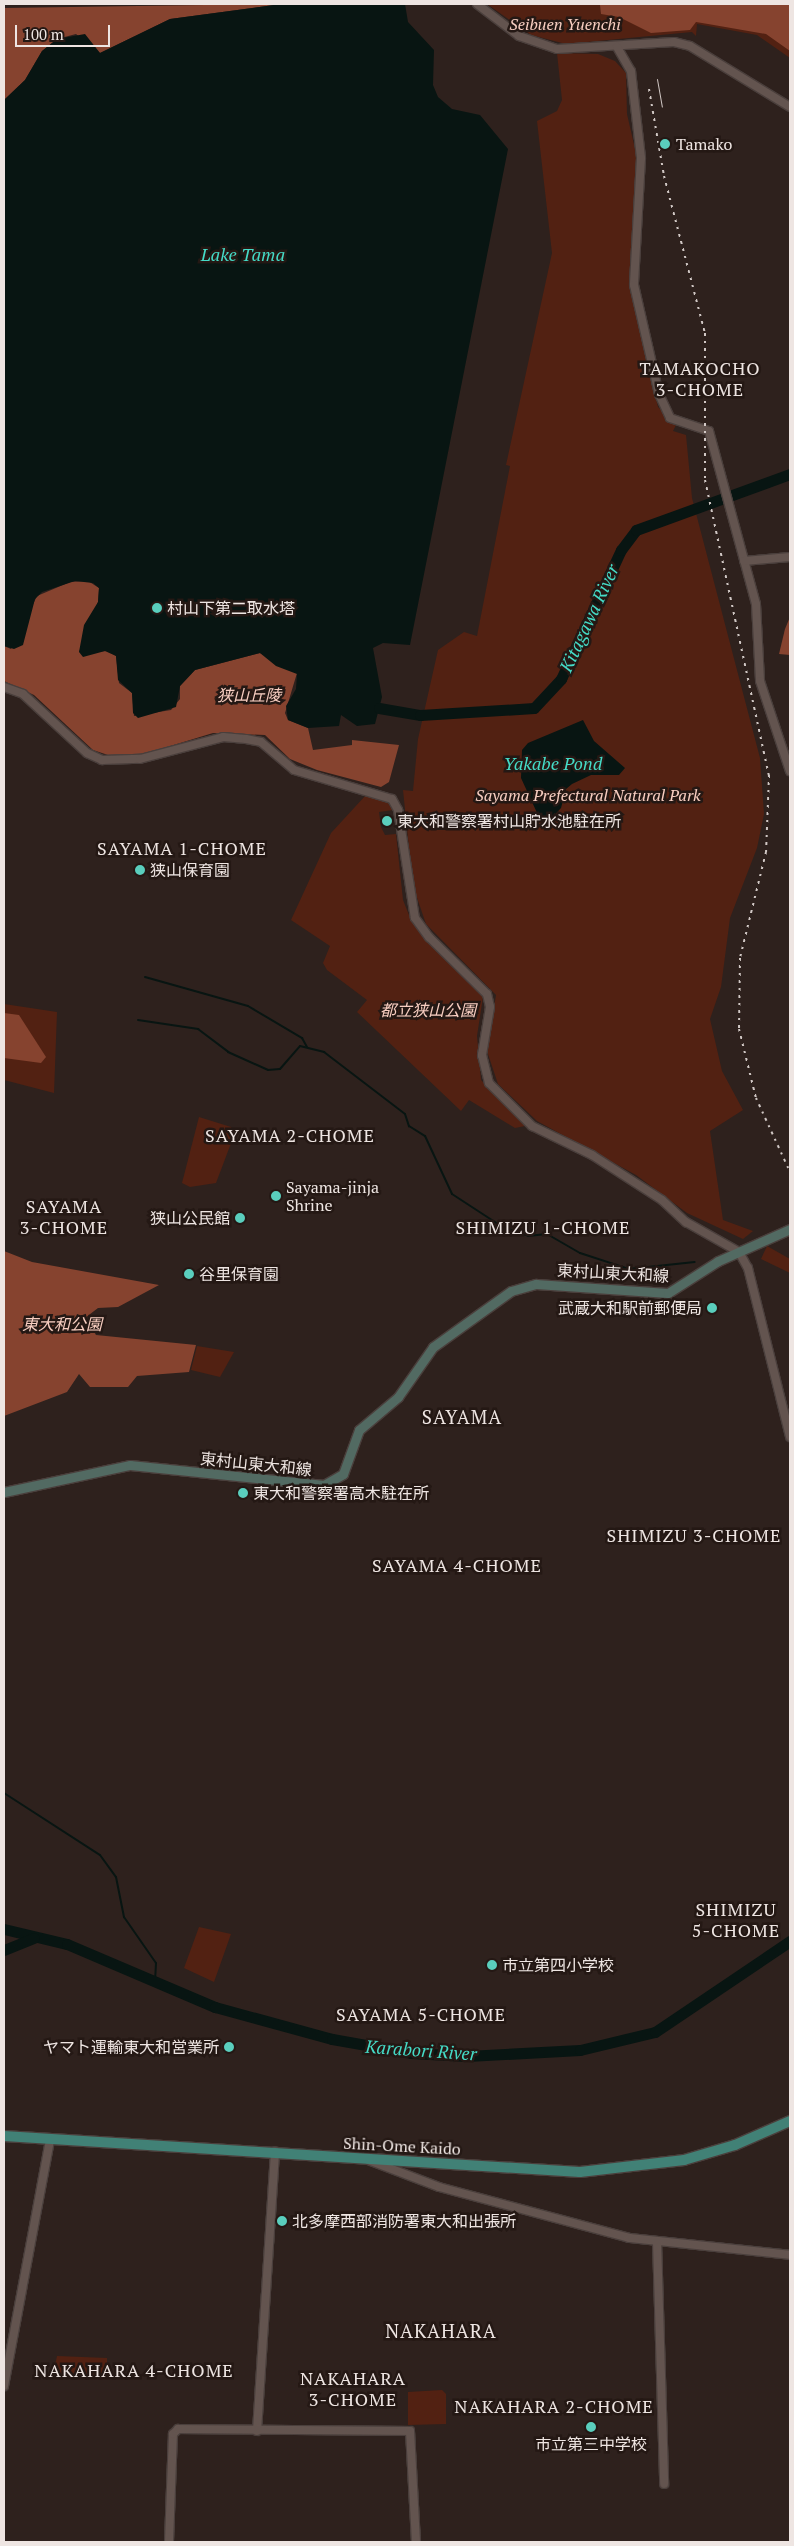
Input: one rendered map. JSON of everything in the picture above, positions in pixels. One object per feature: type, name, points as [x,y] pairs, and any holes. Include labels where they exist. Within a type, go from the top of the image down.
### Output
[{"type":"main road","name":"東村山東大和線","points":[[4,1492],[130,1465],[324,1486],[343,1474],[359,1430],[398,1397],[433,1347],[511,1291],[536,1284],[668,1293],[739,1252],[790,1230]]},
{"type":"main road","name":"Shin-Ome Kaido","points":[[4,2136],[274,2152],[548,2172],[627,2169],[707,2154],[790,2121]]},
{"type":"street","points":[[477,4],[518,36],[538,45],[566,50],[674,42],[690,46],[790,107]]},
{"type":"street","points":[[617,46],[631,71],[641,158],[634,284],[659,394],[670,418],[708,431],[722,490],[744,561],[758,616],[760,682],[790,771]]},
{"type":"street","points":[[744,561],[790,557]]},
{"type":"street","points":[[4,687],[23,694],[87,752],[102,760],[140,759],[222,737],[246,738],[261,742],[294,770],[390,797],[398,810],[415,918],[487,994],[490,1007],[482,1050],[489,1084],[532,1126],[597,1158],[686,1222],[739,1252],[750,1274],[790,1437]]},
{"type":"street","points":[[4,2386],[50,2140]]},
{"type":"street","points":[[257,2431],[274,2152]]},
{"type":"street","points":[[368,2160],[395,2174],[528,2213],[657,2241],[790,2255]]},
{"type":"street","points":[[657,2241],[664,2484]]},
{"type":"street","points":[[169,2542],[174,2432],[257,2431],[410,2431],[416,2542]]},
{"type":"green space","points":[[281,4],[170,19],[100,53],[76,34],[57,39],[42,51],[25,80],[4,100],[4,8]]},
{"type":"green space","name":"Seibuen Yuenchi","points":[[487,4],[790,4],[790,58],[757,35],[697,24],[696,36],[692,32],[566,44],[531,35]]},
{"type":"green space","points":[[790,4],[790,51],[766,34],[696,22],[690,30],[651,33],[619,17],[601,14],[600,5]]},
{"type":"green space","name":"Sayama Prefectural Natural Park","points":[[557,53],[598,54],[615,61],[626,73],[627,114],[638,162],[629,285],[658,407],[676,425],[673,431],[686,435],[692,498],[760,758],[764,814],[757,848],[730,918],[721,987],[710,1019],[722,1071],[743,1110],[710,1131],[723,1220],[753,1231],[743,1239],[687,1213],[636,1175],[537,1121],[498,1084],[487,1051],[496,995],[426,924],[413,886],[403,790],[413,791],[418,739],[438,650],[464,632],[477,636],[510,466],[506,465],[552,253],[537,121],[557,111],[562,100]]},
{"type":"green space","name":"狭山丘陵","points":[[88,581],[99,588],[98,602],[79,652],[109,651],[116,656],[119,683],[132,693],[134,716],[171,710],[180,699],[180,686],[195,670],[260,653],[297,673],[285,713],[288,720],[308,728],[313,750],[352,745],[352,740],[399,745],[389,782],[381,787],[317,770],[290,759],[265,735],[213,733],[144,754],[111,756],[93,750],[34,695],[4,681],[4,646],[11,649],[37,596],[70,582]]},
{"type":"green space","points":[[790,617],[790,655],[779,654],[785,629]]},
{"type":"green space","name":"都立狭山公園","points":[[366,795],[387,801],[393,810],[379,812],[381,827],[385,835],[396,834],[403,900],[411,920],[427,942],[483,997],[477,1036],[481,1080],[525,1126],[515,1128],[469,1100],[461,1111],[357,1012],[367,1000],[327,970],[323,963],[330,946],[291,920],[331,833]]},
{"type":"green space","points":[[4,1004],[57,1012],[54,1093],[4,1080]]},
{"type":"green space","points":[[4,1013],[19,1015],[46,1057],[41,1063],[4,1058]]},
{"type":"green space","points":[[199,1117],[231,1127],[233,1138],[216,1183],[190,1187],[182,1183]]},
{"type":"green space","points":[[767,1246],[790,1259],[790,1273],[761,1259]]},
{"type":"green space","name":"東大和公園","points":[[4,1251],[32,1262],[159,1285],[118,1307],[98,1308],[85,1318],[96,1335],[196,1345],[189,1372],[137,1376],[128,1387],[90,1387],[79,1374],[67,1392],[4,1416]]},
{"type":"green space","points":[[197,1346],[234,1352],[220,1377],[191,1370]]},
{"type":"green space","points":[[199,1927],[231,1934],[214,1982],[184,1968]]},
{"type":"green space","points":[[57,2356],[107,2358],[107,2379],[53,2375]]},
{"type":"green space","points":[[442,2390],[446,2394],[446,2424],[408,2425],[408,2392]]},
{"type":"water","name":"Lake Tama","points":[[281,4],[405,4],[408,22],[434,50],[433,85],[438,97],[452,109],[480,115],[508,149],[410,645],[383,643],[373,648],[382,697],[375,724],[357,726],[341,715],[339,726],[308,728],[288,720],[286,706],[296,689],[297,674],[276,666],[260,653],[195,670],[180,686],[176,707],[138,718],[133,713],[132,693],[118,680],[116,656],[105,651],[83,657],[79,652],[84,625],[98,602],[99,588],[93,583],[75,581],[42,592],[35,599],[23,645],[14,649],[4,646],[4,100],[25,80],[42,51],[57,39],[85,34],[100,53],[170,19]]},
{"type":"water","name":"Yakabe Pond","points":[[583,720],[594,741],[625,768],[619,775],[591,775],[572,784],[566,789],[561,808],[549,821],[538,815],[521,778],[522,750],[528,743]]},
{"type":"waterway","name":"Kitagawa River","points":[[379,708],[420,715],[534,708],[561,679],[621,550],[636,530],[790,474]]},
{"type":"waterway","points":[[145,977],[248,1006],[302,1038],[307,1047]]},
{"type":"waterway","points":[[138,1020],[198,1029],[228,1052],[268,1070],[280,1069],[300,1046],[324,1052],[405,1114],[409,1126],[425,1136],[452,1194],[501,1226],[528,1236],[547,1234],[580,1253],[629,1269],[695,1262]]},
{"type":"waterway","points":[[4,1793],[100,1855],[116,1877],[124,1917],[156,1963],[155,1981]]},
{"type":"waterway","name":"Karabori River","points":[[4,1929],[67,1944],[215,2007],[332,2039],[411,2053],[467,2056],[580,2050],[655,2032],[790,1941]]},
{"type":"waterway","name":"Karabori River","points":[[4,1950],[34,1938]]},
{"type":"tram line","points":[[657,79],[662,107]]},
{"type":"railway","points":[[649,89],[664,176],[705,333],[705,480],[769,775],[766,852],[740,958],[739,1029],[756,1098],[790,1172]]},
{"type":"place","name":"Tamako","points":[[665,144]]},
{"type":"place","name":"村山下第二取水塔","points":[[157,608]]},
{"type":"place","name":"東大和警察署村山貯水池駐在所","points":[[387,821]]},
{"type":"place","name":"狭山保育園","points":[[140,870]]},
{"type":"place","name":"Sayama-jinja Shrine","points":[[276,1196]]},
{"type":"place","name":"狭山公民館","points":[[240,1218]]},
{"type":"place","name":"谷里保育園","points":[[189,1274]]},
{"type":"place","name":"武蔵大和駅前郵便局","points":[[712,1308]]},
{"type":"place","name":"東大和警察署高木駐在所","points":[[243,1493]]},
{"type":"place","name":"市立第四小学校","points":[[492,1965]]},
{"type":"place","name":"ヤマト運輸東大和営業所","points":[[229,2047]]},
{"type":"place","name":"北多摩西部消防署東大和出張所","points":[[282,2221]]},
{"type":"place","name":"市立第三中学校","points":[[591,2427]]},
{"type":"district","name":"TAMAKOCHO 3-CHOME","points":[[700,379]]},
{"type":"district","name":"SAYAMA 1-CHOME","points":[[182,848]]},
{"type":"district","name":"SAYAMA 2-CHOME","points":[[290,1135]]},
{"type":"district","name":"SAYAMA 3-CHOME","points":[[64,1217]]},
{"type":"district","name":"SHIMIZU 1-CHOME","points":[[543,1227]]},
{"type":"district","name":"SAYAMA","points":[[462,1417]]},
{"type":"district","name":"SHIMIZU 3-CHOME","points":[[694,1535]]},
{"type":"district","name":"SAYAMA 4-CHOME","points":[[457,1565]]},
{"type":"district","name":"SHIMIZU 5-CHOME","points":[[736,1920]]},
{"type":"district","name":"SAYAMA 5-CHOME","points":[[421,2014]]},
{"type":"district","name":"NAKAHARA","points":[[441,2331]]},
{"type":"district","name":"NAKAHARA 4-CHOME","points":[[134,2370]]},
{"type":"district","name":"NAKAHARA 3-CHOME","points":[[353,2389]]},
{"type":"district","name":"NAKAHARA 2-CHOME","points":[[554,2406]]}]
